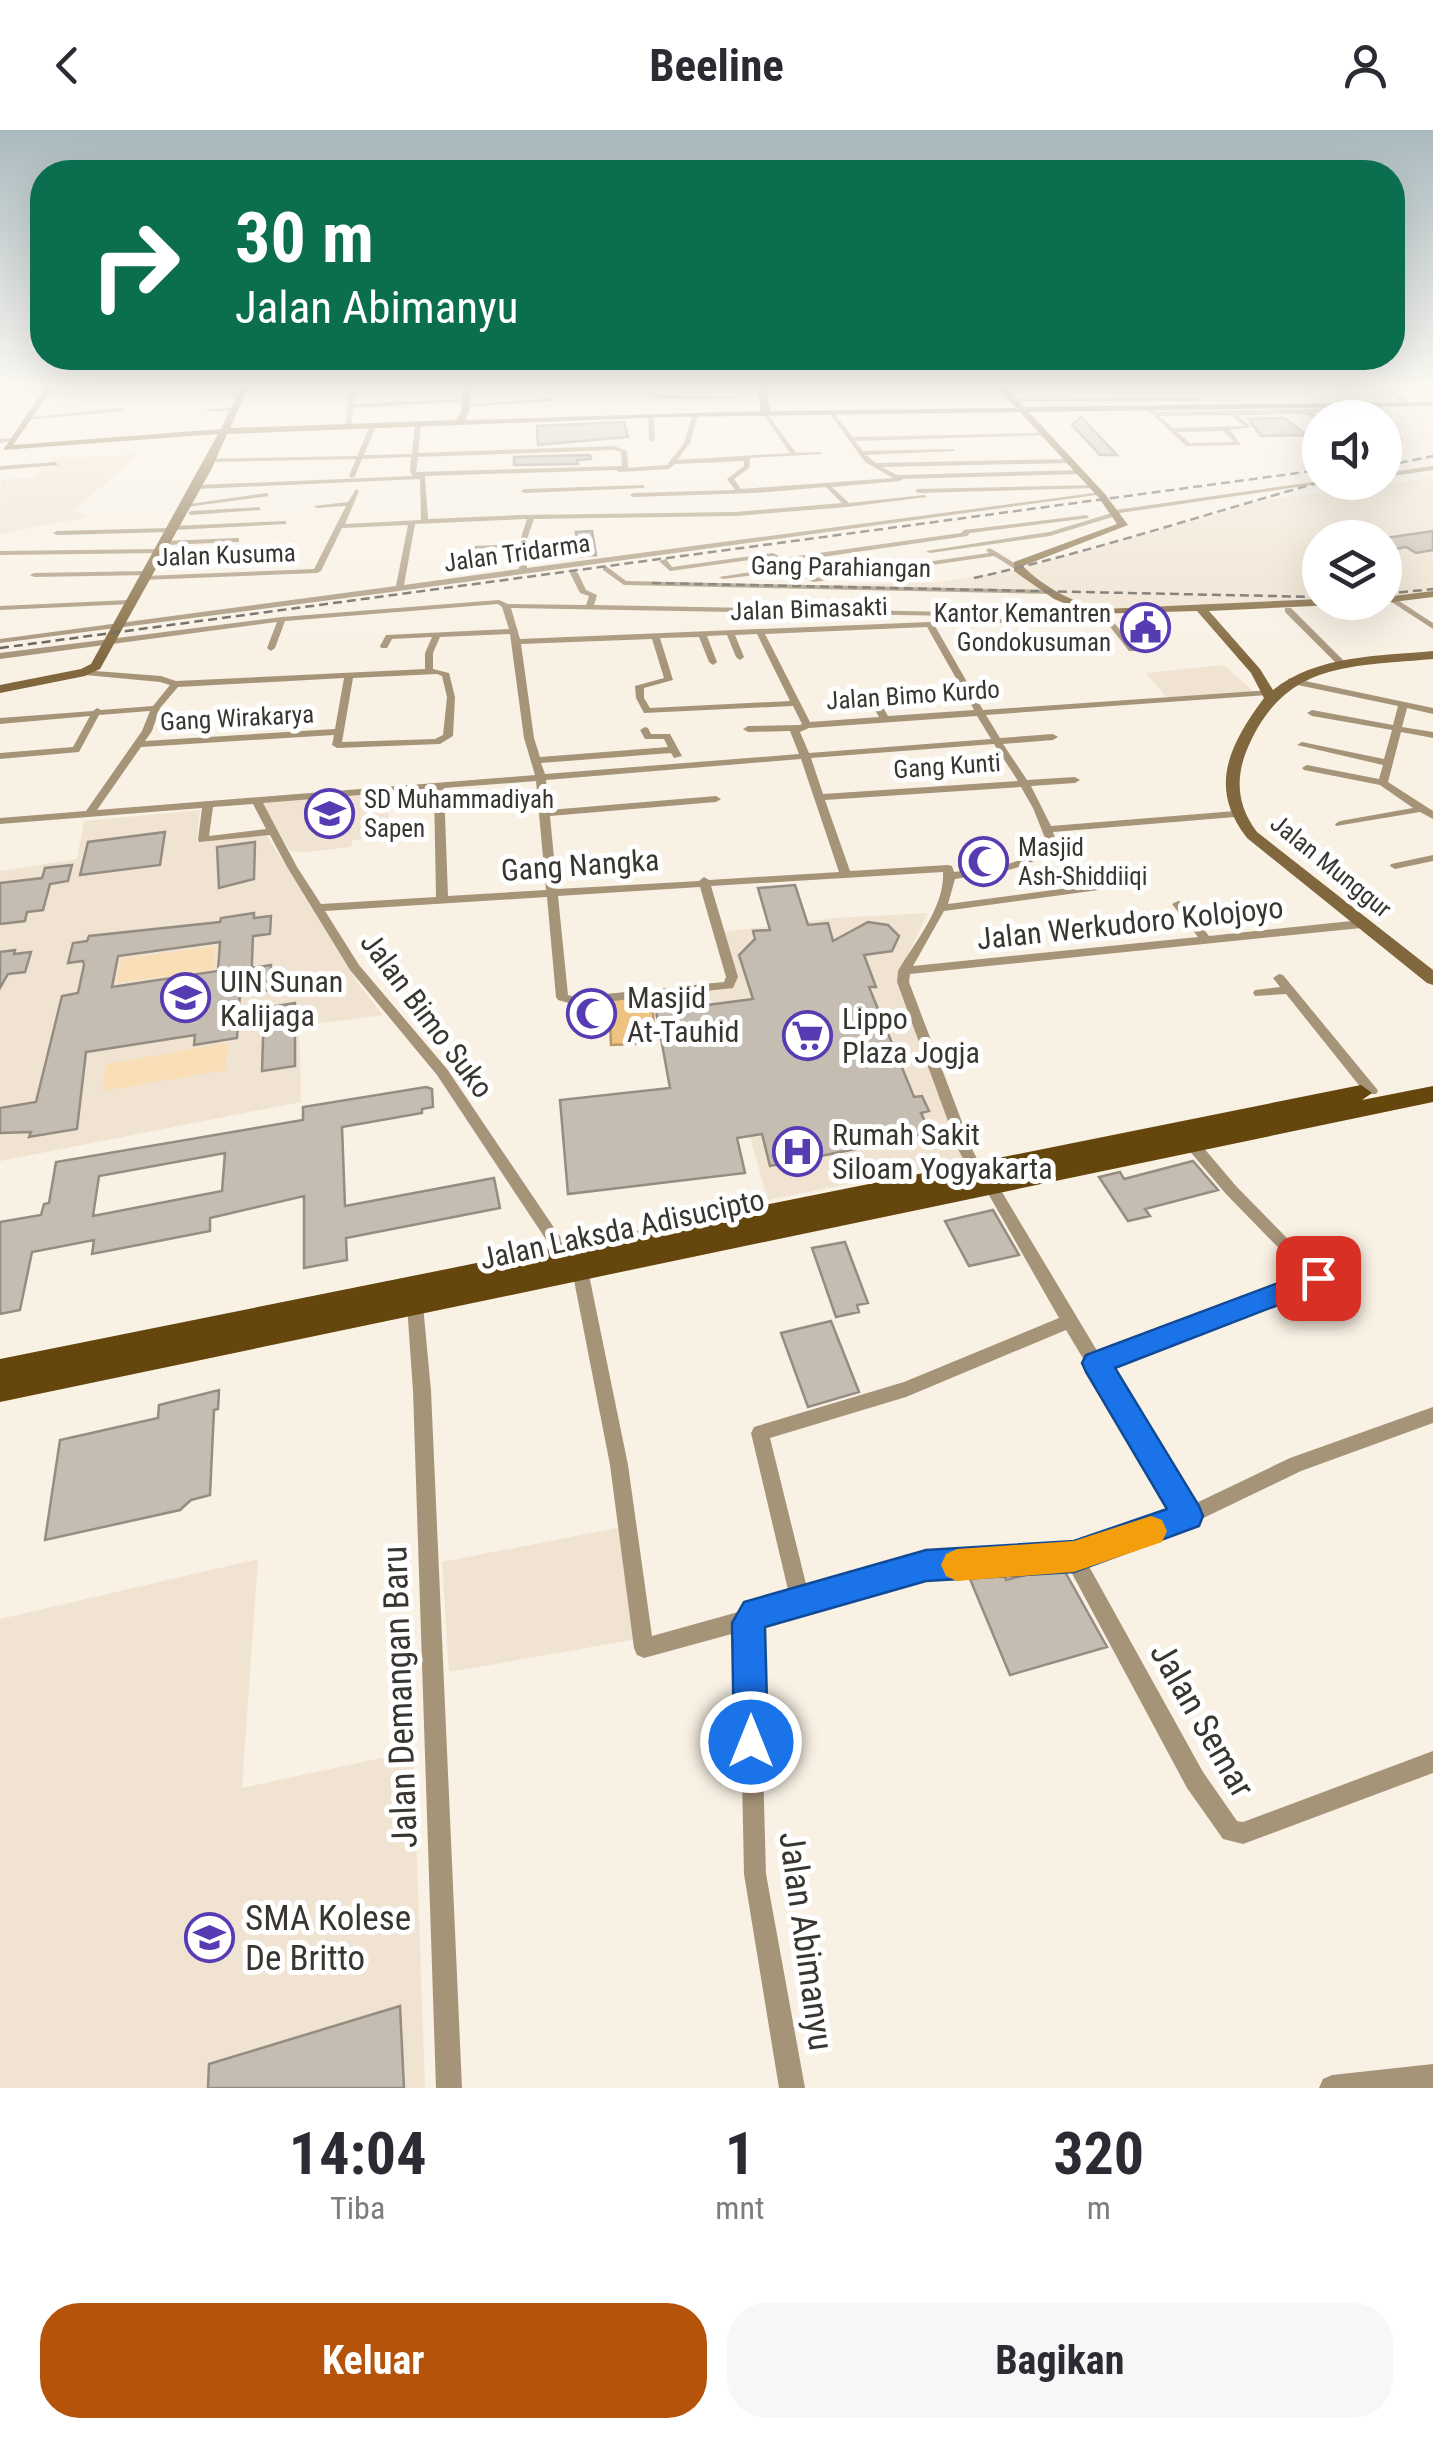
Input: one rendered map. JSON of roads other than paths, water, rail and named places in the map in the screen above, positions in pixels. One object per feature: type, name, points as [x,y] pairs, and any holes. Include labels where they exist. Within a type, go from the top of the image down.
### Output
[{"type":"main road","name":"Jalan Laksda Adisucipto","points":[[984,1179],[1192,1144],[1372,1091],[1431,1093]]},
{"type":"main road","name":"Jalan Laksda Adisucipto","points":[[0,1371],[570,1264],[1264,1121],[1431,1093]]},
{"type":"main road","name":"Jalan Laksda Adisucipto","points":[[0,1390],[416,1304],[570,1264]]},
{"type":"street","points":[[85,672],[96,666],[200,479]]},
{"type":"street","points":[[198,484],[287,479]]},
{"type":"street","points":[[198,484],[326,479]]},
{"type":"street","points":[[419,479],[425,523]]},
{"type":"street","points":[[525,479],[524,495],[580,487],[739,491],[886,479]]},
{"type":"street","points":[[675,479],[680,515]]},
{"type":"street","points":[[731,479],[739,491]]},
{"type":"street","points":[[900,479],[995,554],[1050,592],[1089,611],[1302,604]]},
{"type":"street","points":[[1018,569],[1024,560],[1124,526],[1086,479]]},
{"type":"street","points":[[723,577],[1108,504],[1302,485]]},
{"type":"street","points":[[828,486],[847,505]]},
{"type":"street","points":[[580,487],[586,517]]},
{"type":"street","points":[[633,495],[677,490]]},
{"type":"street","points":[[356,491],[340,526],[520,514],[586,517],[809,509],[921,494],[1108,504]]},
{"type":"street","points":[[183,509],[212,498],[267,495]]},
{"type":"street","points":[[317,506],[350,504]]},
{"type":"street","points":[[930,551],[1058,532],[1108,504]]},
{"type":"street","name":"Jalan Tridarma","points":[[0,641],[602,565],[823,532],[1108,504]]},
{"type":"street","points":[[183,509],[260,509]]},
{"type":"street","points":[[809,509],[823,532]]},
{"type":"street","points":[[524,572],[524,546],[531,517]]},
{"type":"street","points":[[57,533],[285,523]]},
{"type":"street","points":[[400,589],[412,524]]},
{"type":"street","name":"Jalan Kusuma","points":[[34,576],[318,571],[340,526]]},
{"type":"street","points":[[0,553],[236,540]]},
{"type":"street","points":[[134,544],[162,546]]},
{"type":"street","points":[[474,548],[524,546]]},
{"type":"street","points":[[597,548],[602,565]]},
{"type":"street","points":[[663,561],[670,569],[773,555],[814,580],[995,554]]},
{"type":"street","points":[[271,648],[280,613],[574,573],[602,565],[706,555]]},
{"type":"street","name":"Gang Parahiangan","points":[[602,565],[618,582],[698,597],[916,588],[1050,592]]},
{"type":"street","points":[[682,568],[698,597]]},
{"type":"street","points":[[286,604],[296,572]]},
{"type":"street","points":[[574,573],[584,592],[594,596],[589,608]]},
{"type":"street","points":[[916,588],[924,614]]},
{"type":"street","points":[[1402,598],[1433,594]]},
{"type":"street","points":[[0,656],[278,620],[496,602],[506,606],[589,608],[698,597],[924,614],[1057,616]]},
{"type":"street","points":[[0,608],[129,602]]},
{"type":"street","points":[[506,606],[541,777],[562,997],[576,1001],[729,985],[732,977],[704,880]]},
{"type":"street","points":[[1200,608],[1256,672],[1269,695],[1291,681],[1344,666],[1433,655]]},
{"type":"street","points":[[1402,608],[1433,627]]},
{"type":"street","points":[[1288,610],[1344,666]]},
{"type":"street","points":[[1103,612],[1132,649]]},
{"type":"street","name":"Jalan Bimasakti","points":[[384,646],[388,637],[655,636],[1103,612]]},
{"type":"street","points":[[930,624],[1026,784],[1052,843],[1046,851],[1027,860],[951,876],[940,908],[904,971],[903,982],[966,1151],[1188,1516]]},
{"type":"street","points":[[748,729],[802,726],[797,702],[760,631]]},
{"type":"street","points":[[730,633],[740,657]]},
{"type":"street","points":[[702,634],[713,662]]},
{"type":"street","points":[[428,670],[429,653],[437,635]]},
{"type":"street","points":[[655,636],[669,680],[640,686],[640,698],[647,710],[797,702]]},
{"type":"street","points":[[0,689],[85,672],[175,684],[428,670],[446,675],[451,720],[445,739],[337,745],[349,676]]},
{"type":"street","points":[[1291,681],[1433,711]]},
{"type":"street","points":[[88,815],[175,684]]},
{"type":"street","name":"Jalan Bimo Kurdo","points":[[846,872],[795,731],[802,726],[1269,695]]},
{"type":"street","name":"Jalan Munggur","points":[[1269,695],[1252,719],[1232,772],[1235,814],[1284,863],[1433,980]]},
{"type":"street","points":[[874,701],[885,718]]},
{"type":"street","points":[[1383,783],[1403,706]]},
{"type":"street","points":[[0,720],[156,708]]},
{"type":"street","points":[[0,756],[76,750],[97,711]]},
{"type":"street","points":[[1312,713],[1433,734]]},
{"type":"street","points":[[645,730],[648,737],[666,736],[680,766]]},
{"type":"street","name":"Gang Wirakarya","points":[[138,744],[339,732]]},
{"type":"street","points":[[0,822],[1054,737]]},
{"type":"street","points":[[1302,745],[1388,763]]},
{"type":"street","points":[[536,760],[672,750]]},
{"type":"street","points":[[1307,768],[1383,783],[1433,816]]},
{"type":"street","name":"Gang Kunti","points":[[821,798],[1075,780]]},
{"type":"street","points":[[439,787],[442,900]]},
{"type":"street","points":[[546,813],[716,800]]},
{"type":"street","name":"Jalan Bimo Suko","points":[[257,801],[363,978],[442,1072],[570,1264],[619,1465],[644,1648],[750,1618]]},
{"type":"street","points":[[208,806],[203,840],[273,830]]},
{"type":"street","points":[[1340,824],[1422,809]]},
{"type":"street","points":[[1048,829],[1235,814]]},
{"type":"street","points":[[1395,866],[1433,858]]},
{"type":"street","name":"Gang Nangka","points":[[319,908],[942,867],[951,870],[951,876]]},
{"type":"street","points":[[940,908],[1128,883]]},
{"type":"street","points":[[1178,904],[1206,940]]},
{"type":"street","name":"Jalan Werkudoro Kolojoyo","points":[[904,971],[1361,924]]},
{"type":"street","points":[[1259,992],[1284,984],[1372,1091]]},
{"type":"street","points":[[1096,1363],[1318,1278],[1230,1190],[1192,1144]]},
{"type":"street","name":"Jalan Demangan Baru","points":[[416,1304],[449,2088]]},
{"type":"street","points":[[800,1600],[760,1434],[906,1389],[1068,1322]]},
{"type":"street","points":[[750,1618],[800,1600],[926,1566],[1074,1556],[1188,1516],[1296,1464],[1433,1416]]},
{"type":"street","name":"Jalan Semar","points":[[1074,1556],[1194,1780],[1231,1831],[1243,1833],[1433,1762]]},
{"type":"street","name":"Jalan Abimanyu","points":[[750,1618],[755,1874],[792,2088]]},
{"type":"street","points":[[1332,2088],[1433,2076]]},
{"type":"railway","points":[[0,648],[1250,479]]},
{"type":"railway","points":[[974,578],[1105,545],[1302,488]]},
{"type":"railway","points":[[652,583],[1302,597]]},
{"type":"railway","points":[[1402,592],[1433,589]]},
{"type":"place","name":"Kantor Kemantren Gondokusuman","points":[[1146,627]]},
{"type":"place","name":"SD Muhammadiyah Sapen","points":[[329,813]]},
{"type":"place","name":"Masjid Ash-Shiddiiqi","points":[[983,861]]},
{"type":"place","name":"UIN Sunan Kalijaga","points":[[185,998]]},
{"type":"place","name":"Masjid At-Tauhid","points":[[592,1014]]},
{"type":"place","name":"Lippo Plaza Jogja","points":[[807,1035]]},
{"type":"place","name":"Rumah Sakit Siloam Yogyakarta","points":[[797,1151]]},
{"type":"place","name":"SMA Kolese De Britto","points":[[210,1938]]}]
